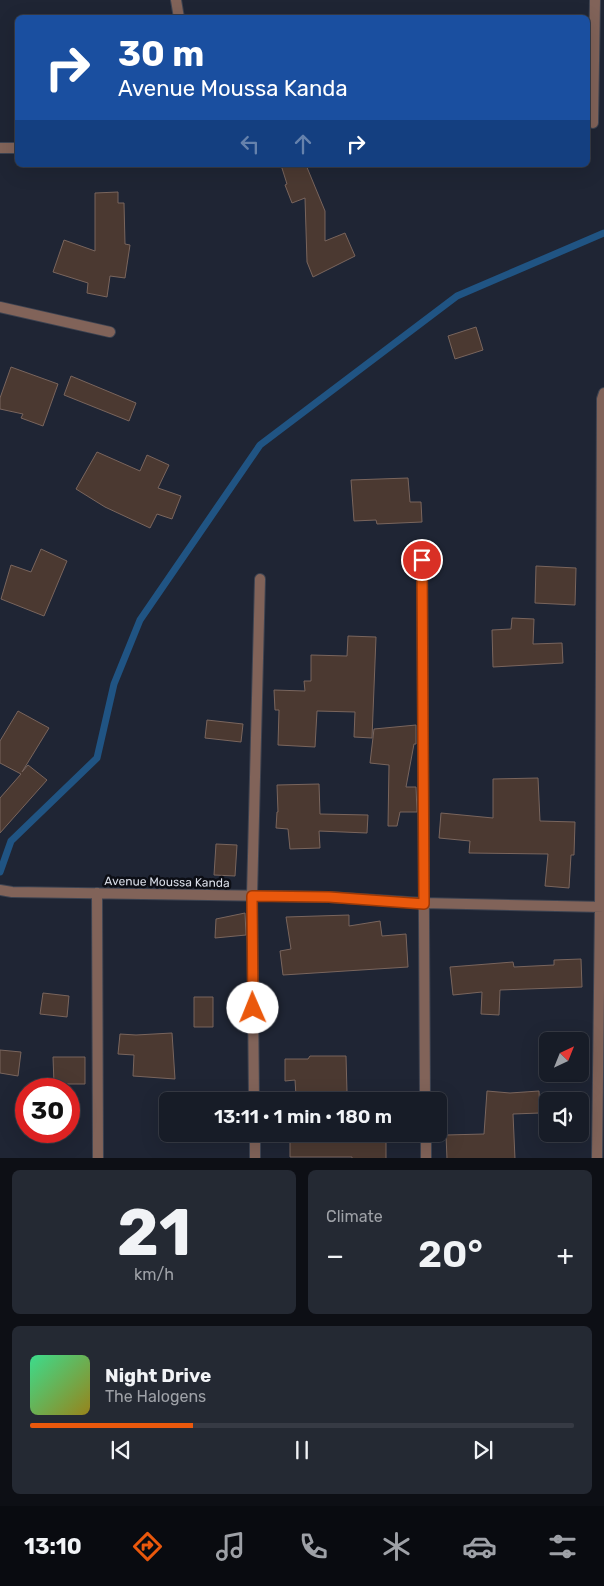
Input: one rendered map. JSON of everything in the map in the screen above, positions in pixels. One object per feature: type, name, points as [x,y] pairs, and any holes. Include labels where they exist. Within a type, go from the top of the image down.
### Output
[{"type":"street","points":[[176,0],[178,15]]},
{"type":"street","points":[[593,123],[595,0]]},
{"type":"street","points":[[0,148],[15,148]]},
{"type":"street","points":[[0,308],[110,332]]},
{"type":"street","points":[[597,1158],[602,907],[602,399],[604,392]]},
{"type":"street","points":[[422,560],[425,1092]]},
{"type":"street","points":[[254,1092],[252,896],[260,579]]},
{"type":"street","name":"Avenue Moussa Kanda","points":[[0,890],[12,892],[329,897],[424,904],[602,907]]},
{"type":"street","points":[[97,893],[98,1158]]},
{"type":"street","points":[[254,1142],[255,1158]]},
{"type":"street","points":[[426,1142],[426,1158]]},
{"type":"building","points":[[282,167],[307,167],[325,211],[325,241],[345,233],[355,256],[313,277],[307,262],[305,198],[292,203],[285,185],[287,184]]},
{"type":"building","points":[[118,192],[118,203],[124,203],[125,244],[130,245],[125,278],[110,276],[107,297],[87,293],[88,283],[53,272],[64,240],[95,251],[95,193]]},
{"type":"building","points":[[476,327],[483,350],[455,359],[448,336]]},
{"type":"building","points":[[11,367],[58,384],[43,426],[21,418],[23,414],[0,409],[0,398]]},
{"type":"building","points":[[71,376],[136,403],[129,421],[64,395]]},
{"type":"building","points":[[97,452],[140,471],[147,455],[169,465],[158,488],[181,496],[172,519],[157,514],[150,528],[105,507],[76,489]]},
{"type":"building","points":[[408,478],[410,502],[421,502],[422,522],[377,524],[376,520],[354,521],[351,480]]},
{"type":"building","points":[[41,549],[67,561],[44,616],[1,599],[11,565],[31,572]]},
{"type":"building","points":[[536,566],[576,568],[575,605],[535,603]]},
{"type":"building","points":[[512,618],[534,619],[533,644],[562,643],[563,663],[493,667],[492,630],[511,629]]},
{"type":"building","points":[[348,636],[376,637],[372,738],[354,737],[355,712],[317,711],[315,747],[278,745],[279,710],[275,710],[274,690],[305,691],[304,681],[311,681],[311,655],[347,656]]},
{"type":"building","points":[[18,711],[49,728],[22,772],[28,765],[47,780],[0,833],[0,798],[21,774],[0,763],[0,741]]},
{"type":"building","points":[[207,720],[243,724],[241,742],[205,738]]},
{"type":"building","points":[[416,725],[416,744],[414,744],[406,787],[416,787],[417,812],[400,812],[397,826],[388,826],[389,765],[370,763],[374,729]]},
{"type":"building","points":[[538,778],[540,821],[575,822],[574,855],[571,855],[569,888],[545,886],[548,854],[469,853],[470,841],[439,838],[441,813],[493,818],[493,779]]},
{"type":"building","points":[[319,784],[320,814],[368,815],[367,833],[319,831],[320,848],[290,849],[288,829],[276,828],[278,812],[277,785]]},
{"type":"building","points":[[216,844],[237,845],[235,876],[214,875]]},
{"type":"building","points":[[245,913],[246,935],[215,938],[216,919]]},
{"type":"building","points":[[349,915],[349,926],[380,921],[382,936],[406,934],[408,967],[283,975],[280,951],[291,949],[286,917]]},
{"type":"building","points":[[581,959],[582,987],[500,990],[499,1015],[481,1014],[482,992],[453,995],[450,967],[513,962],[514,967],[554,965],[554,960]]},
{"type":"building","points":[[43,993],[69,996],[67,1017],[40,1014]]},
{"type":"building","points":[[194,997],[213,997],[213,1027],[194,1027]]},
{"type":"building","points":[[172,1033],[175,1079],[133,1076],[134,1055],[118,1054],[120,1034]]},
{"type":"building","points":[[0,1050],[21,1052],[18,1076],[0,1073]]},
{"type":"building","points":[[310,1056],[346,1056],[347,1092],[296,1092],[295,1080],[285,1081],[285,1059],[308,1059]]},
{"type":"building","points":[[53,1057],[85,1057],[85,1084],[80,1084],[80,1078],[54,1078]]},
{"type":"building","points":[[487,1091],[510,1093],[539,1091],[539,1113],[513,1114],[515,1158],[447,1158],[447,1135],[484,1134]]},
{"type":"building","points":[[290,1142],[386,1142],[386,1158],[290,1157]]},
{"type":"waterway","points":[[0,872],[11,841],[97,758],[114,684],[140,620],[260,445],[457,296],[604,233]]},
{"type":"route","points":[[253,1008],[252,896],[329,897],[424,904],[422,560]]}]
